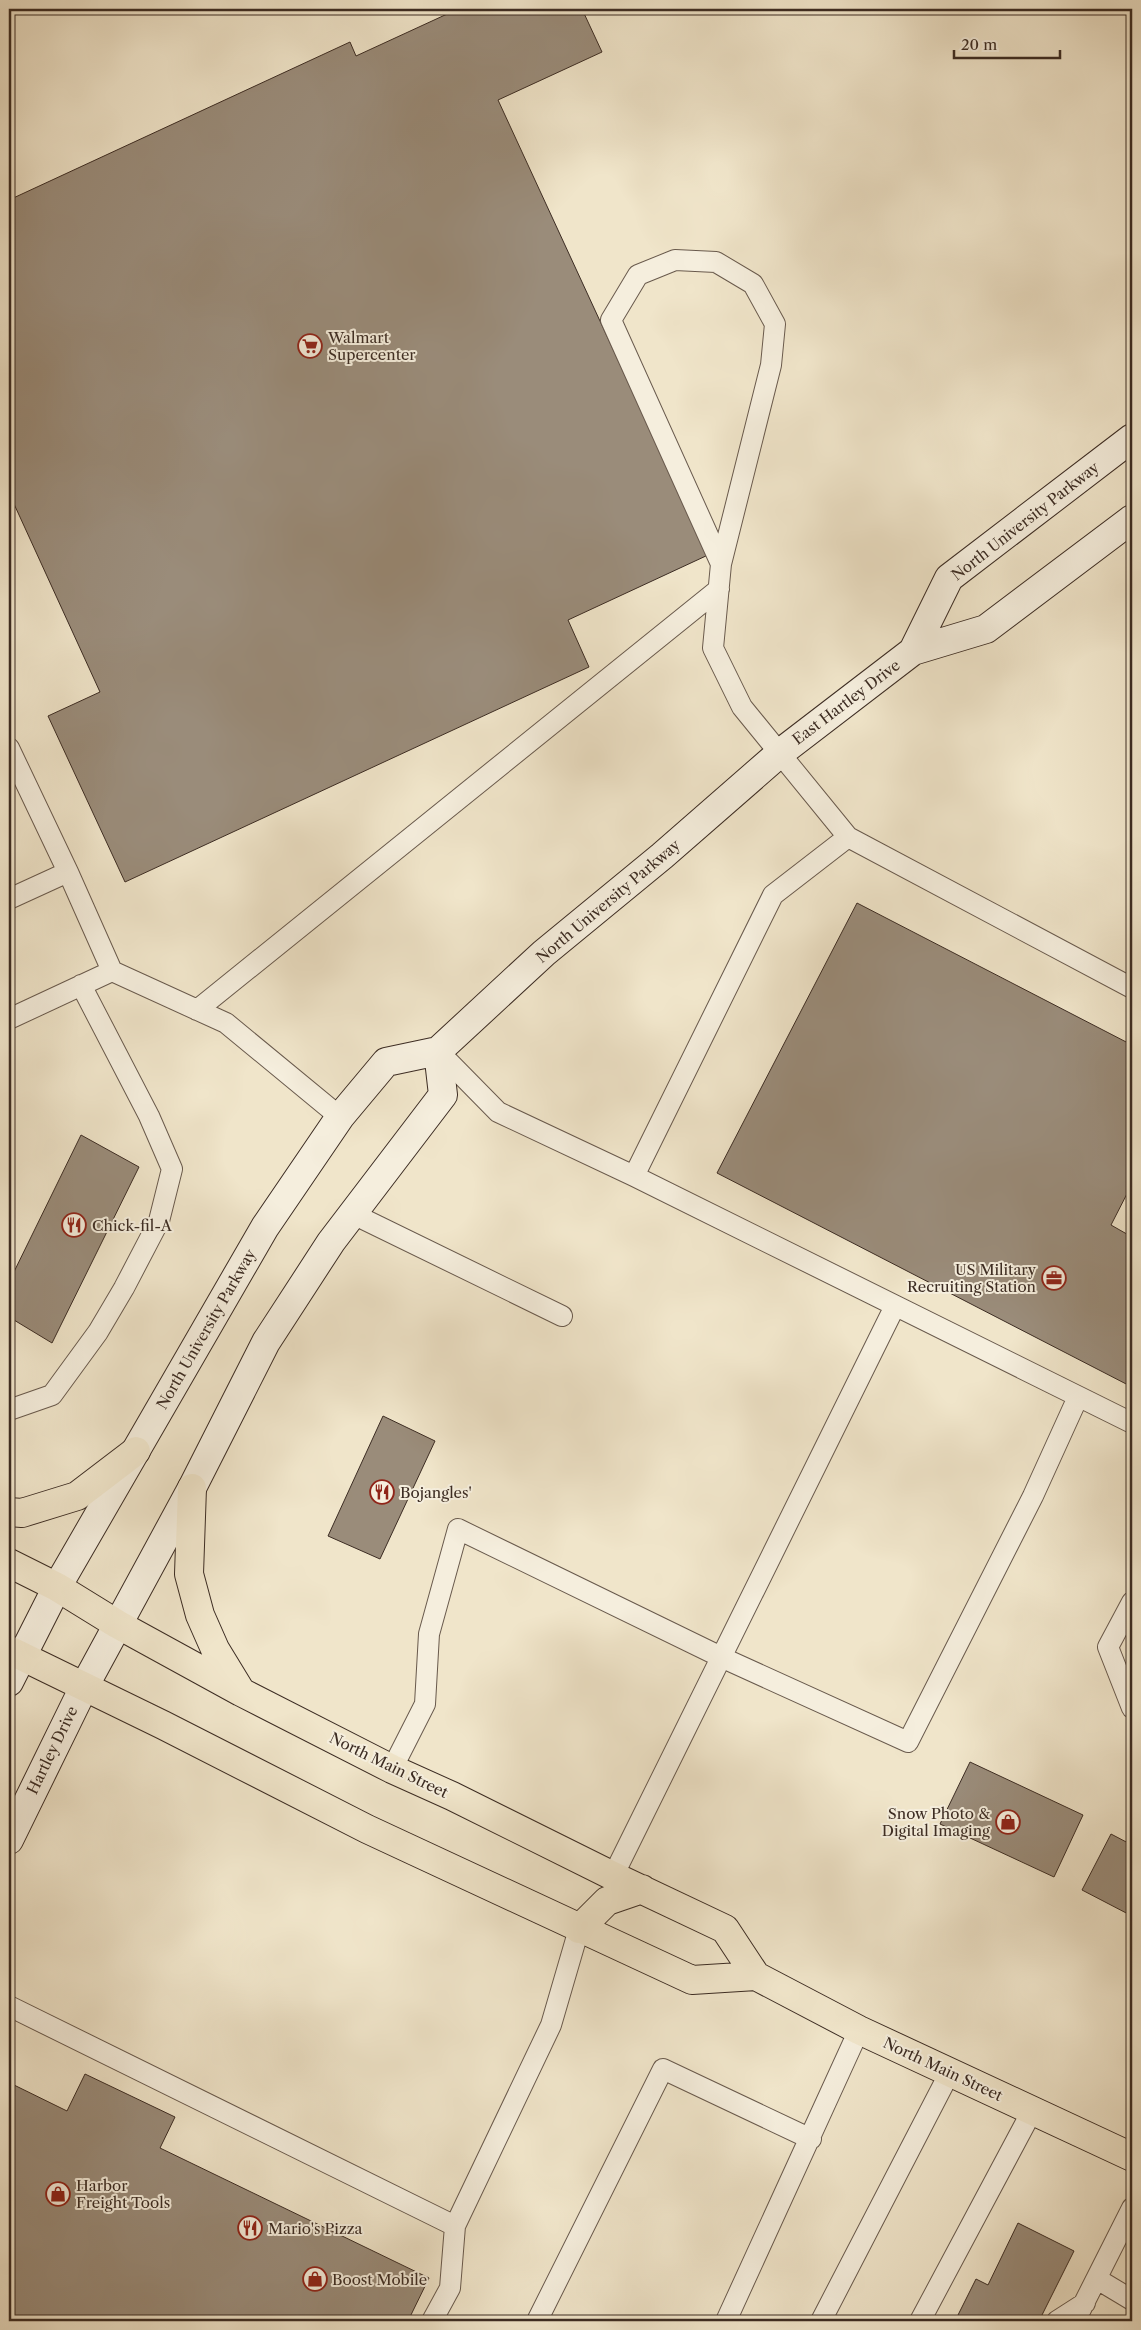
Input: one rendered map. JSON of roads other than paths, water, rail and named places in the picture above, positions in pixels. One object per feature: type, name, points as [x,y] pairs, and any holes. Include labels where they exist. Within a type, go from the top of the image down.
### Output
[{"type":"main road","name":"North University Parkway","points":[[913,651],[949,578],[1132,438]]},
{"type":"main road","points":[[913,651],[986,629],[1132,519]]},
{"type":"main road","name":"East Hartley Drive","points":[[780,752],[913,651]]},
{"type":"main road","name":"North University Parkway","points":[[15,1653],[57,1587],[265,1227],[340,1117],[386,1062],[438,1051],[544,953],[662,856],[780,752]]},
{"type":"main road","points":[[84,1687],[192,1488],[266,1342],[331,1242],[443,1095],[438,1051]]},
{"type":"main road","points":[[9,1512],[22,1513],[77,1496],[136,1451]]},
{"type":"main road","points":[[192,1488],[189,1574],[200,1615],[215,1650],[241,1692]]},
{"type":"main road","name":"North Main Street","points":[[9,1562],[57,1587],[118,1624],[241,1692],[392,1769],[452,1796],[725,1929],[756,1976],[859,2030],[1132,2157]]},
{"type":"main road","points":[[9,1682],[15,1653],[366,1829],[692,1980],[756,1976]]},
{"type":"main road","name":"Hartley Drive","points":[[9,1840],[84,1687]]},
{"type":"main road","points":[[579,1928],[607,1901],[642,1889]]},
{"type":"lane","points":[[721,564],[611,320],[638,275],[675,260],[716,262],[753,284],[775,324],[771,365],[721,564],[714,648],[742,707],[848,837],[1132,988]]},
{"type":"lane","points":[[197,1010],[719,589]]},
{"type":"lane","points":[[9,748],[16,784],[68,872],[112,971],[226,1023],[340,1117]]},
{"type":"lane","points":[[634,1176],[773,895],[848,837]]},
{"type":"lane","points":[[9,899],[68,872]]},
{"type":"lane","points":[[9,1019],[112,971]]},
{"type":"lane","points":[[9,1410],[52,1395],[98,1332],[124,1288],[159,1221],[172,1169],[149,1116],[81,985]]},
{"type":"lane","points":[[438,1051],[498,1112],[634,1176],[1132,1423]]},
{"type":"lane","points":[[353,1214],[562,1316]]},
{"type":"lane","points":[[613,1876],[895,1306]]},
{"type":"lane","points":[[392,1769],[425,1704],[429,1634],[458,1529],[722,1658],[908,1742],[1033,1496],[1078,1396]]},
{"type":"lane","points":[[1132,1602],[1108,1647],[1132,1708]]},
{"type":"lane","points":[[432,2321],[450,2288],[456,2226],[551,2025],[579,1928]]},
{"type":"lane","points":[[9,2006],[456,2226]]},
{"type":"lane","points":[[726,2321],[859,2030]]},
{"type":"lane","points":[[543,2321],[538,2319],[663,2069],[810,2139]]},
{"type":"lane","points":[[821,2321],[950,2072]]},
{"type":"lane","points":[[920,2321],[1032,2111]]},
{"type":"lane","points":[[1076,2321],[1132,2208]]},
{"type":"lane","points":[[1097,2279],[1132,2300]]},
{"type":"lane","points":[[1057,2321],[1085,2303]]},
{"type":"place","name":"Walmart Supercenter","points":[[310,346]]},
{"type":"place","name":"Chick-fil-A","points":[[74,1225]]},
{"type":"place","name":"US Military Recruiting Station","points":[[1054,1278]]},
{"type":"place","name":"Bojangles'","points":[[382,1492]]},
{"type":"place","name":"Snow Photo & Digital Imaging","points":[[1008,1822]]},
{"type":"place","name":"Harbor Freight Tools","points":[[58,2194]]},
{"type":"place","name":"Mario's Pizza","points":[[250,2228]]},
{"type":"place","name":"Boost Mobile","points":[[315,2279]]}]
